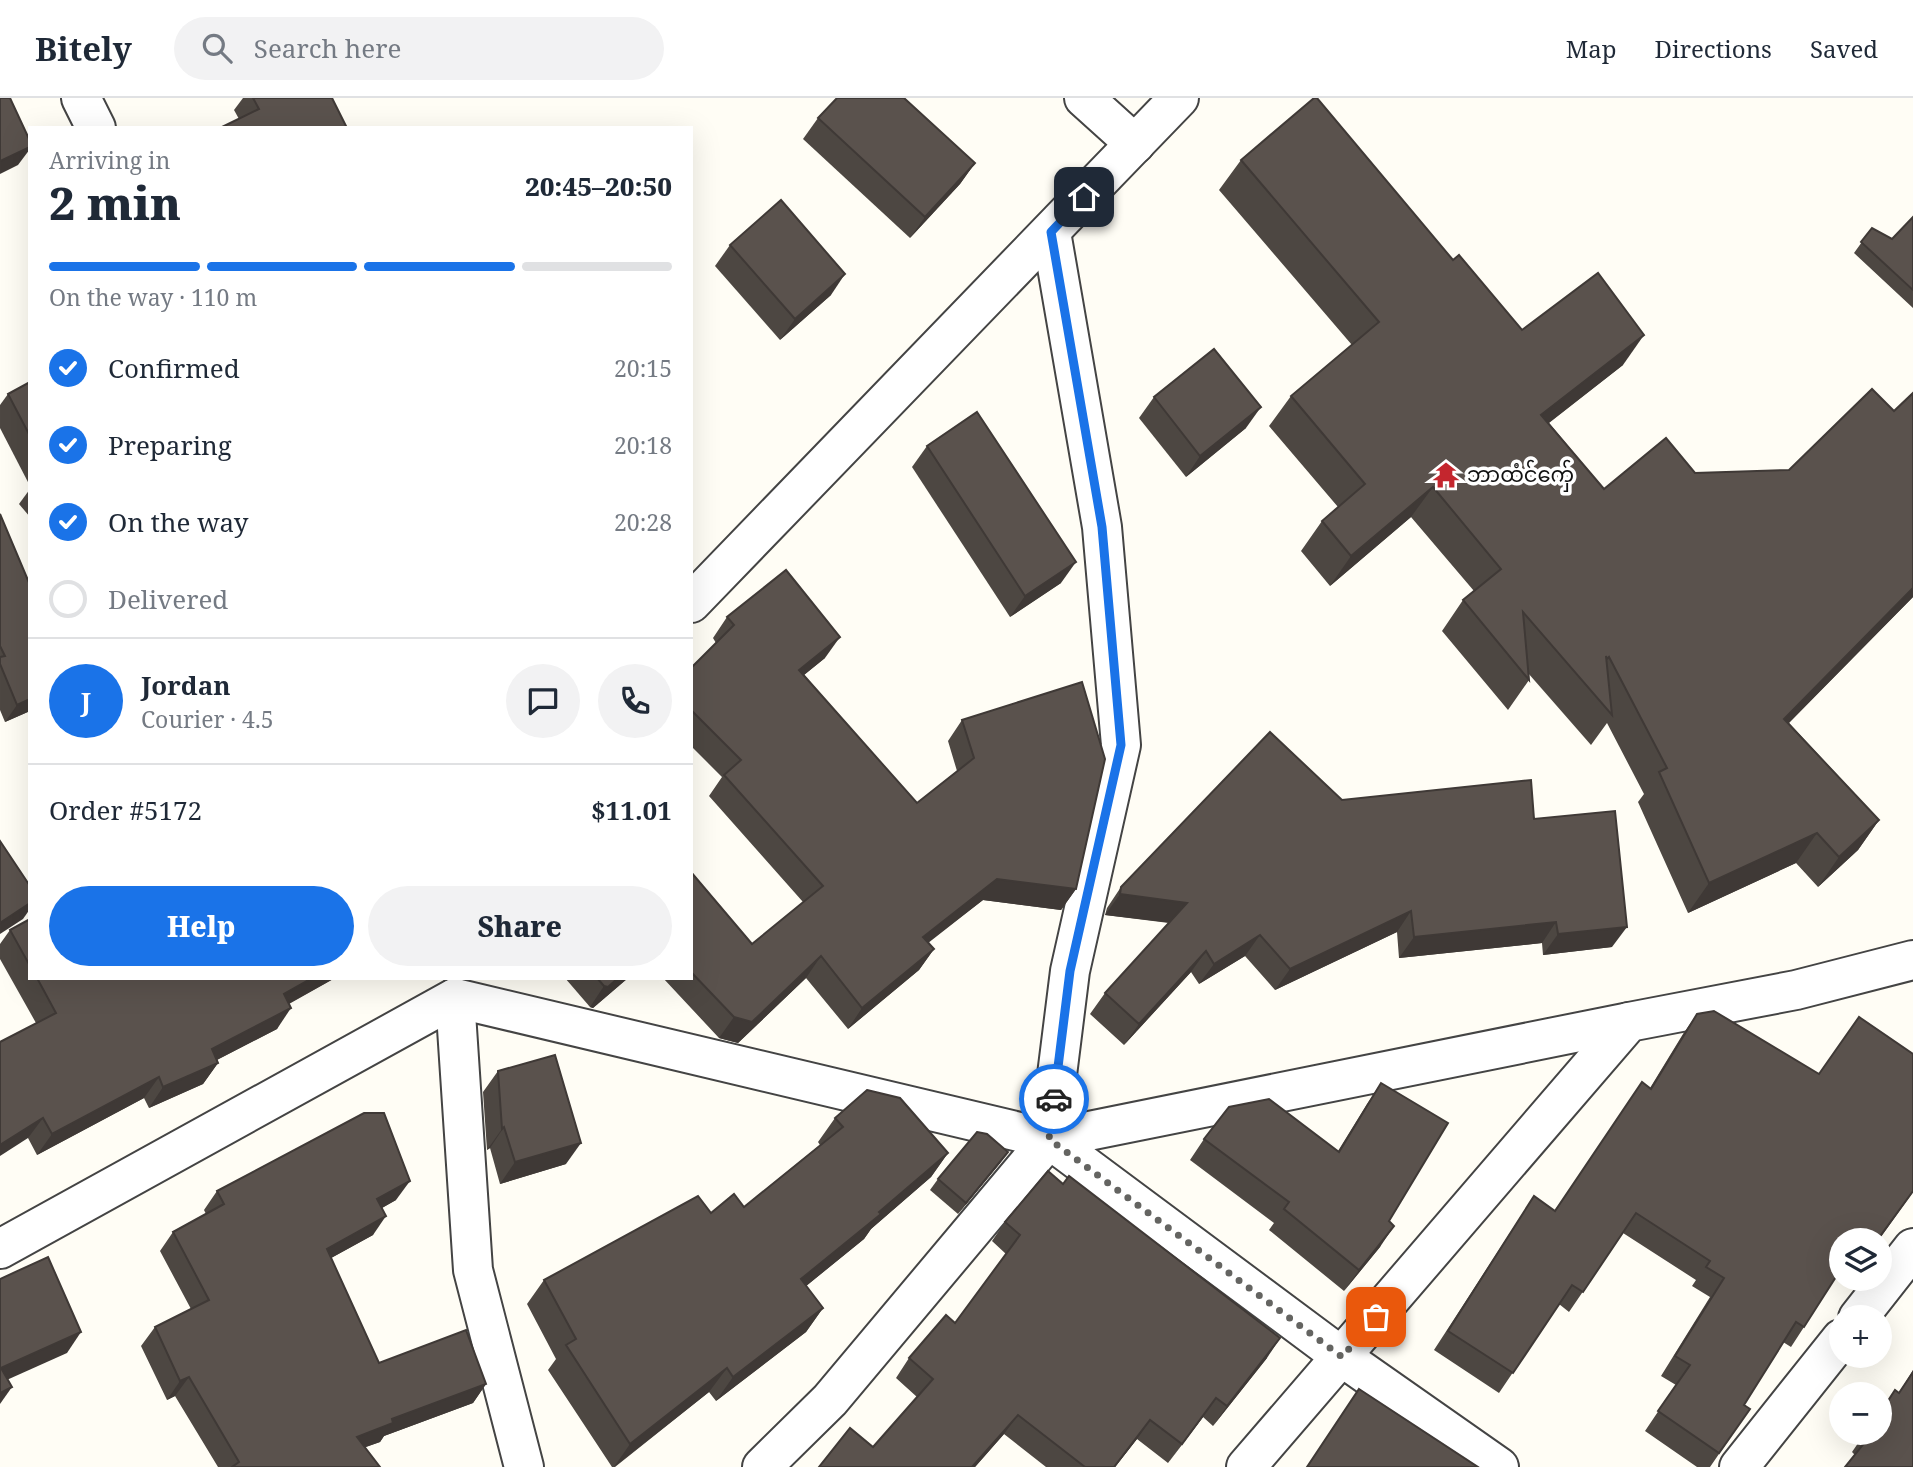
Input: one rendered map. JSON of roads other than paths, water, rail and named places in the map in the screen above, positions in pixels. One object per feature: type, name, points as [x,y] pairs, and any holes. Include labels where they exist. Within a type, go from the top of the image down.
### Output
[{"type":"street","points":[[81,98],[95,126]]},
{"type":"street","points":[[1084,98],[1135,144]]},
{"type":"street","points":[[693,601],[1180,98]]},
{"type":"street","points":[[762,1467],[830,1400],[1049,1139],[1070,971],[1121,745],[1102,527],[1051,232]]},
{"type":"street","points":[[1049,1139],[1796,990],[1913,960]]},
{"type":"street","points":[[455,988],[473,1270],[524,1467]]},
{"type":"street","points":[[0,1249],[455,988],[1049,1139],[1342,1357],[1499,1467]]},
{"type":"street","points":[[1245,1467],[1629,1022]]},
{"type":"street","points":[[1868,1305],[1913,1248]]},
{"type":"street","points":[[1739,1467],[1829,1354]]},
{"type":"place","name":"ဘာထံင်ကှ်ေ","points":[[1446,475]]}]
